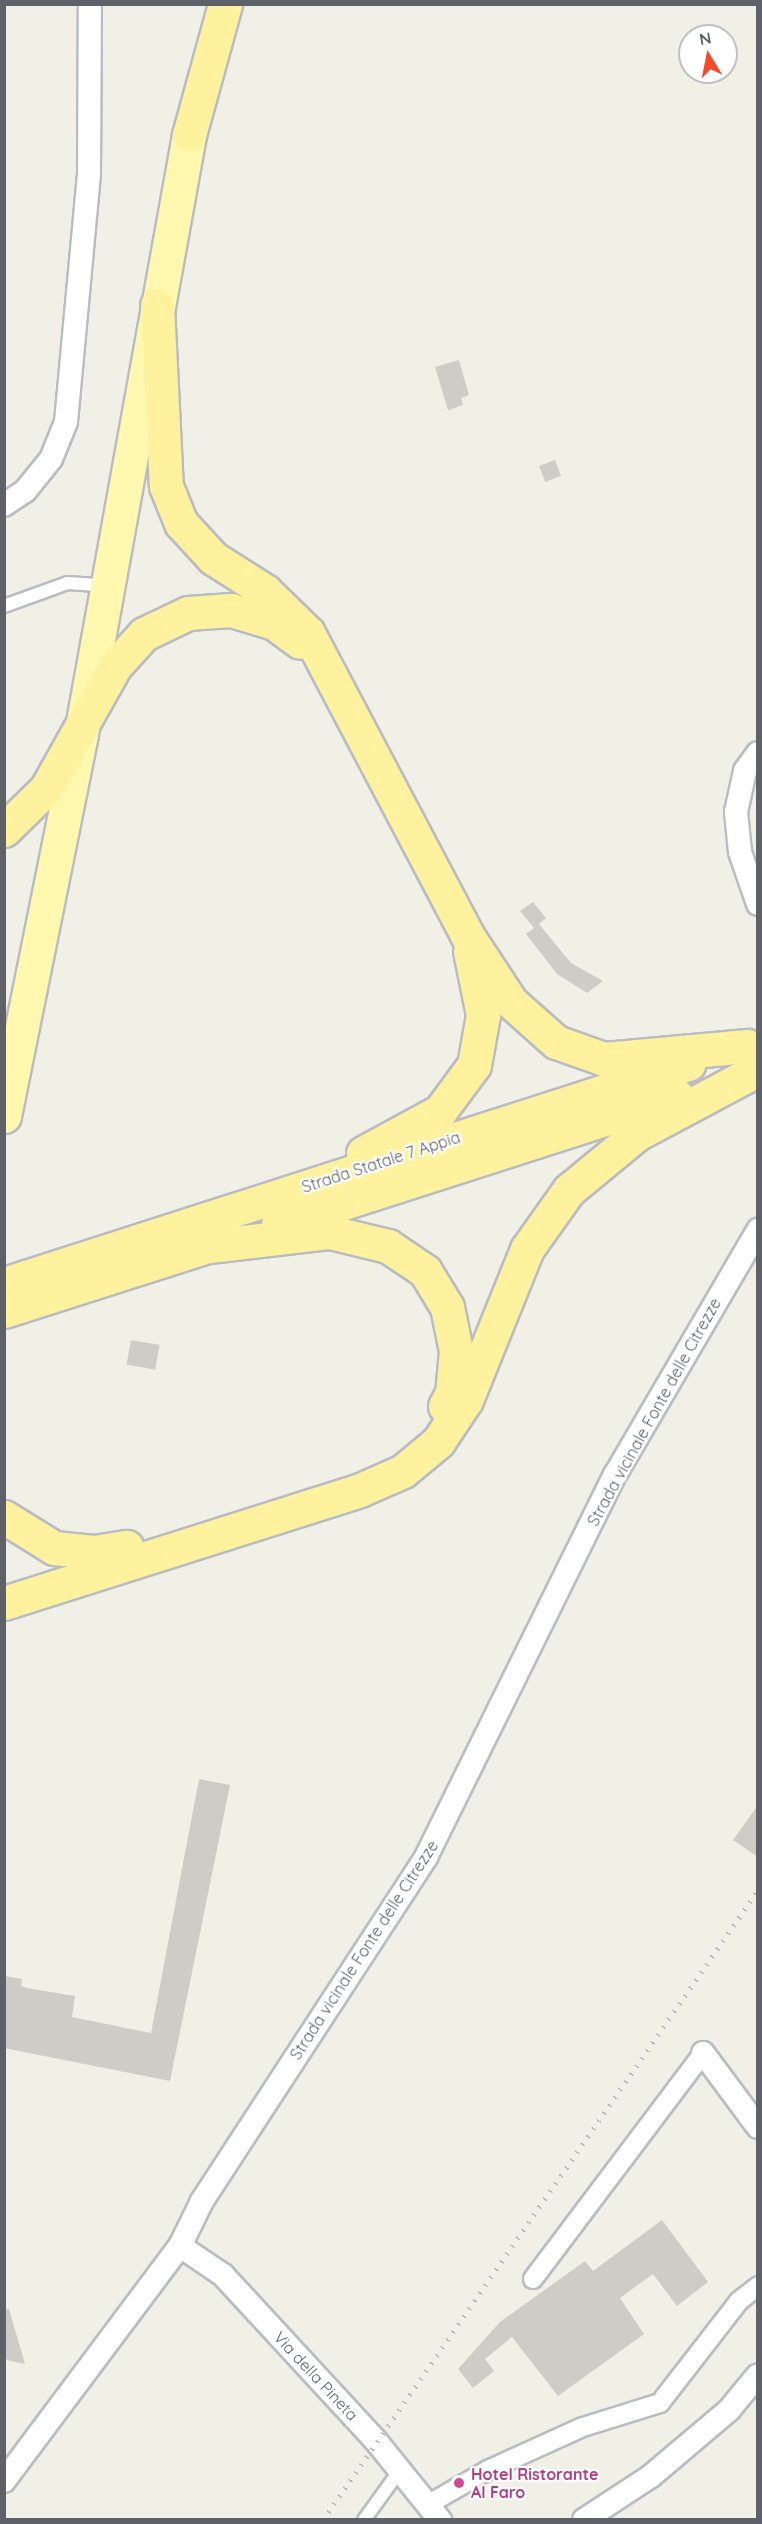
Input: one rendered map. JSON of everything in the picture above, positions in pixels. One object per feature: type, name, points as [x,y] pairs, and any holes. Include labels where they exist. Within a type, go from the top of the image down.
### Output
[{"type":"highway","points":[[189,135],[209,4]]},
{"type":"highway","points":[[189,135],[225,4]]},
{"type":"highway","points":[[157,305],[166,486],[181,523],[213,558],[288,611],[308,633],[467,935],[511,1002],[556,1042],[604,1059],[754,1057]]},
{"type":"highway","points":[[4,830],[46,789],[81,733],[115,666],[144,634],[188,613],[231,610],[274,624],[329,672]]},
{"type":"highway","points":[[292,1191],[440,1112],[474,1065],[483,1015],[467,935]]},
{"type":"highway","points":[[4,1603],[360,1490],[403,1471],[438,1442],[466,1400],[527,1249],[569,1190],[638,1134],[754,1057]]},
{"type":"highway","name":"Strada Statale 7 Appia","points":[[4,1311],[92,1269],[292,1191],[754,1057]]},
{"type":"highway","name":"Strada Statale 7 Appia","points":[[4,1284],[209,1246],[754,1057]]},
{"type":"highway","points":[[4,1517],[54,1548],[94,1552],[136,1545],[355,1478],[397,1460],[428,1434],[452,1393],[456,1351],[447,1307],[425,1271],[388,1246],[330,1232],[209,1246]]},
{"type":"main road","points":[[4,1116],[81,733],[189,135]]},
{"type":"street","points":[[4,505],[25,491],[51,459],[66,422],[89,174],[90,4]]},
{"type":"street","points":[[758,753],[746,771],[736,812],[740,852],[758,904]]},
{"type":"street","name":"Strada vicinale Fonte delle Citrezze","points":[[4,2481],[180,2246],[202,2201],[426,1857],[615,1475],[758,1230]]},
{"type":"street","points":[[533,2279],[703,2053],[758,2127]]},
{"type":"street","name":"Via della Pineta","points":[[180,2246],[223,2275],[400,2470],[434,2512]]},
{"type":"street","points":[[434,2512],[488,2470],[583,2427],[660,2403],[739,2301],[758,2286]]},
{"type":"street","points":[[585,2520],[660,2469],[729,2410],[758,2375]]},
{"type":"lane","points":[[4,606],[68,583],[108,586]]},
{"type":"lane","points":[[364,2520],[400,2470]]},
{"type":"building","points":[[459,360],[469,395],[461,398],[463,405],[448,410],[435,367]]},
{"type":"building","points":[[555,460],[561,476],[545,482],[539,466]]},
{"type":"building","points":[[533,902],[546,918],[539,924],[571,963],[603,981],[587,993],[557,974],[526,934],[534,928],[520,911]]},
{"type":"building","points":[[131,1340],[160,1345],[155,1370],[127,1365]]},
{"type":"building","points":[[199,1779],[230,1785],[170,2081],[4,2048],[6,1976],[22,1979],[21,1986],[27,1988],[75,1996],[72,2017],[151,2033]]},
{"type":"building","points":[[758,1805],[758,1857],[733,1840]]},
{"type":"building","points":[[662,2220],[708,2282],[677,2306],[653,2274],[620,2298],[644,2334],[558,2396],[512,2337],[485,2359],[494,2371],[473,2388],[458,2369],[500,2322],[585,2261],[593,2271]]},
{"type":"building","points":[[9,2309],[25,2364],[7,2360],[4,2351],[4,2310]]},
{"type":"railway","points":[[323,2520],[758,1890]]},
{"type":"place","name":"Hotel Ristorante Al Faro","points":[[459,2483]]}]
